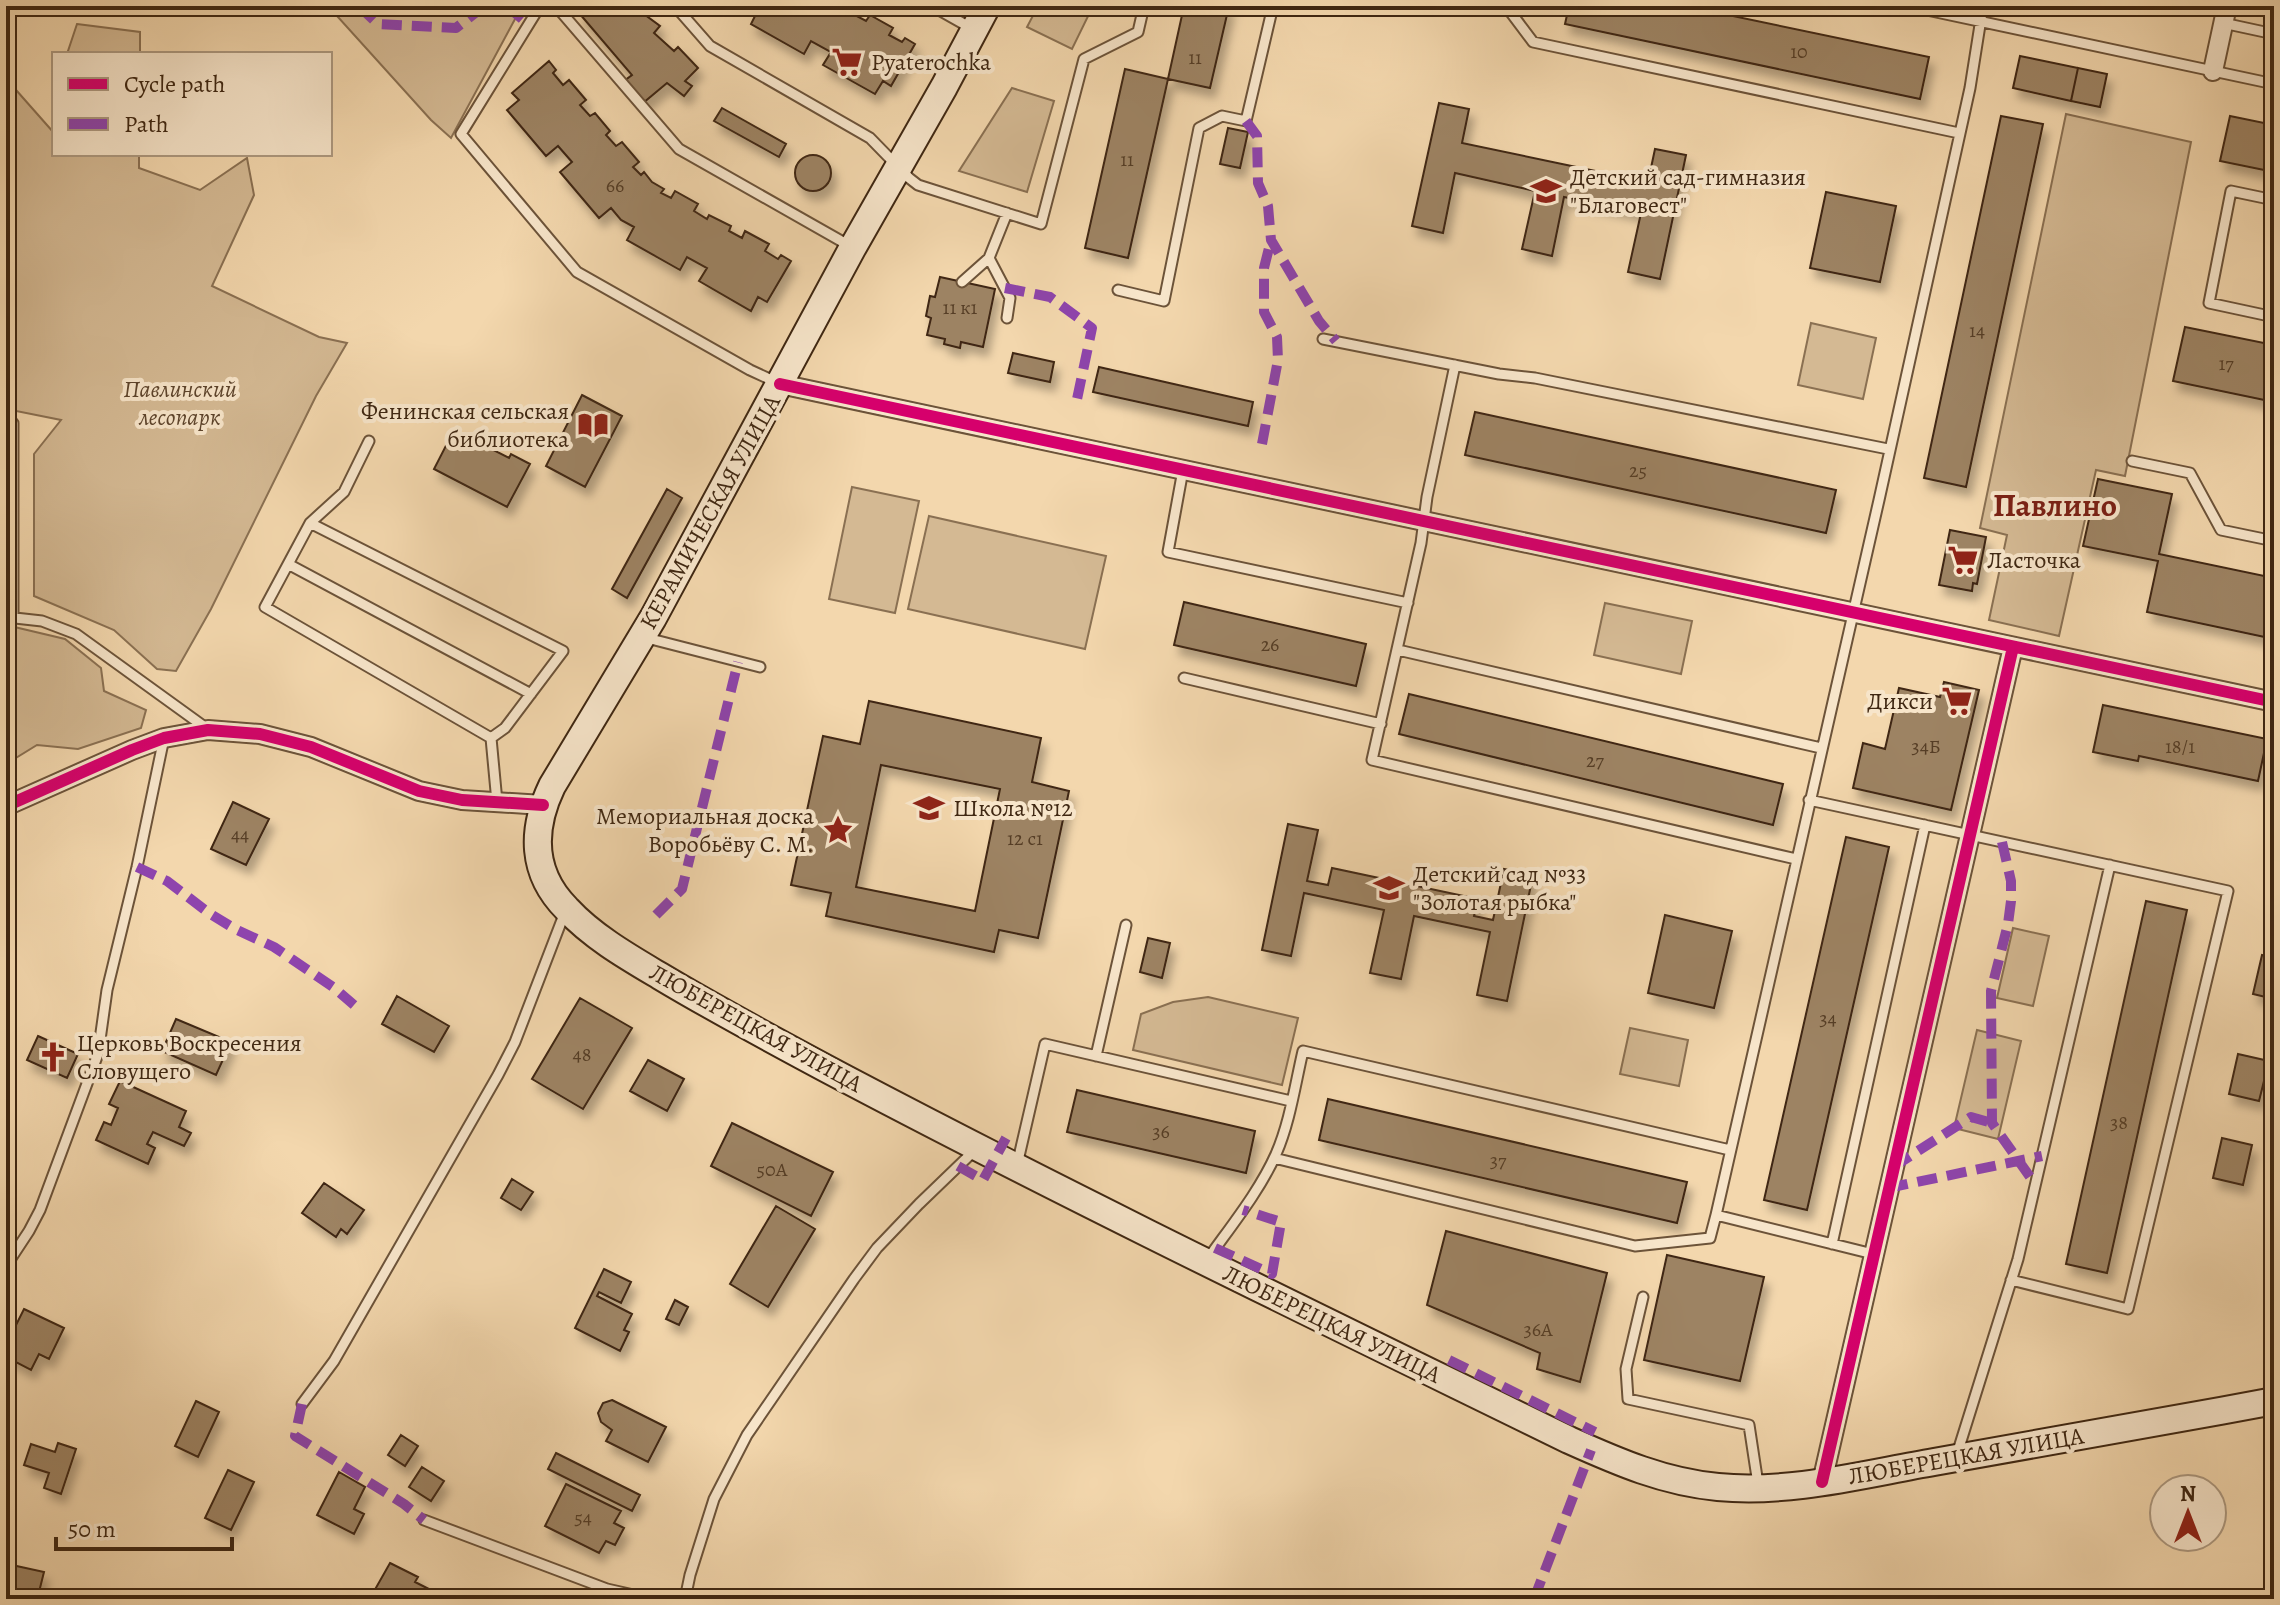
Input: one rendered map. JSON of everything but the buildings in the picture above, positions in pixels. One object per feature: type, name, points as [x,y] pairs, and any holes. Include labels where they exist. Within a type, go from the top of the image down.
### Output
[{"type":"main road","name":"КЕРАМИЧЕСКАЯ УЛИЦА","points":[[543,805],[642,637],[987,6]]},
{"type":"main road","name":"ЛЮБЕРЕЦКАЯ УЛИЦА","points":[[543,805],[538,825],[539,862],[548,885],[566,909],[629,958],[681,989],[1016,1167],[1624,1465],[1685,1482],[1720,1487],[1822,1482],[2274,1401]]},
{"type":"street","points":[[2213,71],[2225,15]]},
{"type":"street","points":[[780,384],[2274,702]]},
{"type":"street","points":[[1822,1482],[2013,647]]},
{"type":"street","points":[[6,806],[132,750],[164,738],[208,730],[260,734],[311,747],[419,791],[462,800],[543,805]]},
{"type":"lane","points":[[540,6],[461,134],[577,272],[780,384]]},
{"type":"lane","points":[[556,6],[679,149],[853,247]]},
{"type":"lane","points":[[675,6],[710,46],[870,138],[918,185],[1041,224],[1084,59],[1138,32],[1144,6]]},
{"type":"lane","points":[[932,6],[974,30]]},
{"type":"lane","points":[[1118,290],[1164,301],[1199,128],[1222,116],[1246,121],[1273,6]]},
{"type":"lane","points":[[1506,6],[1533,42],[1959,133]]},
{"type":"lane","points":[[1908,6],[2274,84]]},
{"type":"lane","points":[[1274,1158],[1635,1246],[1710,1238],[1970,88],[1983,6]]},
{"type":"lane","points":[[2225,15],[2274,34]]},
{"type":"lane","points":[[2274,200],[2231,191],[2209,303],[2274,317]]},
{"type":"lane","points":[[962,282],[989,258],[1007,213]]},
{"type":"lane","points":[[989,258],[1010,298],[1007,318]]},
{"type":"lane","points":[[1323,339],[1888,449]]},
{"type":"lane","points":[[1455,365],[1408,603],[1372,760],[1796,859]]},
{"type":"lane","points":[[6,423],[13,423],[10,617],[42,621],[76,634],[208,730]]},
{"type":"lane","points":[[369,441],[344,492],[310,523],[265,607],[491,738]]},
{"type":"lane","points":[[2132,461],[2190,473],[2221,530],[2274,541]]},
{"type":"lane","points":[[1183,470],[1168,552],[1408,603]]},
{"type":"lane","points":[[310,523],[563,651],[505,728],[491,738]]},
{"type":"lane","points":[[288,564],[531,694]]},
{"type":"lane","points":[[642,637],[760,667]]},
{"type":"lane","points":[[1398,650],[1821,748]]},
{"type":"lane","points":[[1184,678],[1381,724]]},
{"type":"lane","points":[[6,1266],[40,1210],[98,1054],[107,990],[164,738]]},
{"type":"lane","points":[[491,738],[497,802]]},
{"type":"lane","points":[[1809,800],[2228,891],[2128,1309],[2011,1280]]},
{"type":"lane","points":[[1832,1244],[1925,825]]},
{"type":"lane","points":[[1956,1458],[2018,1259],[2110,865]]},
{"type":"lane","points":[[302,1404],[334,1361],[498,1075],[515,1042],[566,909]]},
{"type":"lane","points":[[1096,1056],[1126,925]]},
{"type":"lane","points":[[1016,1167],[1045,1044],[1291,1101]]},
{"type":"lane","points":[[1205,1262],[1243,1210],[1274,1158],[1284,1134],[1303,1051],[1730,1150]]},
{"type":"lane","points":[[424,1520],[607,1589],[638,1596],[685,1598],[714,1499],[747,1435],[877,1248],[978,1147]]},
{"type":"lane","points":[[1716,1215],[1873,1254]]},
{"type":"lane","points":[[1643,1297],[1626,1369],[1628,1399],[1749,1425],[1759,1487]]},
{"type":"green space","points":[[328,6],[522,6],[451,138]]},
{"type":"green space","points":[[1038,6],[1093,6],[1072,49],[1027,27]]},
{"type":"green space","points":[[77,24],[140,32],[140,52],[68,52]]},
{"type":"green space","name":"Павлинский лесопарк","points":[[9,82],[52,131],[52,156],[139,156],[139,168],[200,190],[247,158],[254,195],[212,286],[319,337],[347,343],[316,396],[211,609],[176,671],[157,669],[114,630],[34,596],[34,454],[61,420],[6,409],[6,85]]},
{"type":"green space","points":[[1012,88],[1054,101],[1027,192],[959,171]]},
{"type":"green space","points":[[2066,114],[2191,142],[2125,476],[2096,470],[2059,636],[1989,620],[2007,535],[1980,528]]},
{"type":"green space","points":[[1811,323],[1876,338],[1863,399],[1798,385]]},
{"type":"green space","points":[[852,487],[919,501],[895,613],[829,599]]},
{"type":"green space","points":[[929,516],[1106,556],[1085,649],[908,609]]},
{"type":"green space","points":[[1605,603],[1692,621],[1681,674],[1594,655]]},
{"type":"green space","points":[[6,625],[65,639],[101,668],[104,691],[146,710],[141,728],[78,749],[37,745],[6,764]]},
{"type":"green space","points":[[2013,928],[2049,936],[2033,1006],[1997,998]]},
{"type":"green space","points":[[1208,997],[1298,1018],[1282,1085],[1133,1050],[1141,1014],[1173,1002]]},
{"type":"green space","points":[[1630,1028],[1688,1040],[1679,1086],[1620,1074]]},
{"type":"green space","points":[[1977,1030],[2021,1041],[1998,1139],[1954,1128]]},
{"type":"marked path","points":[[359,6],[378,24],[456,28],[484,6]]},
{"type":"marked path","points":[[507,6],[529,25]]},
{"type":"marked path","points":[[563,14],[567,6]]},
{"type":"marked path","points":[[1246,121],[1257,136],[1258,183],[1268,206],[1271,240],[1319,321],[1336,341]]},
{"type":"marked path","points":[[1262,444],[1278,360],[1277,337],[1264,312],[1264,268],[1271,240]]},
{"type":"marked path","points":[[1005,288],[1050,297],[1092,328],[1076,404]]},
{"type":"marked path","points":[[656,915],[682,889],[738,662]]},
{"type":"marked path","points":[[2002,842],[2011,881],[2011,901],[1991,991],[1992,1123],[2035,1184]]},
{"type":"marked path","points":[[137,867],[167,881],[235,929],[274,947],[354,1005]]},
{"type":"marked path","points":[[1893,1167],[1971,1117],[1992,1123]]},
{"type":"marked path","points":[[958,1166],[983,1180],[1006,1138]]},
{"type":"marked path","points":[[1888,1188],[2042,1156]]},
{"type":"marked path","points":[[1215,1248],[1272,1274],[1281,1222],[1243,1210]]},
{"type":"marked path","points":[[1449,1360],[1595,1432]]},
{"type":"marked path","points":[[302,1404],[295,1436],[404,1504],[424,1520]]},
{"type":"marked path","points":[[1534,1599],[1591,1450]]},
{"type":"cycle path","points":[[780,384],[2274,702]]},
{"type":"cycle path","points":[[1822,1482],[2013,647]]},
{"type":"cycle path","points":[[6,806],[132,750],[164,738],[208,730],[260,734],[311,747],[419,791],[462,800],[543,805]]},
{"type":"place","name":"Pyaterochka","points":[[847,62]]},
{"type":"place","name":"Детский сад-гимназия \"Благовест\"","points":[[1546,191]]},
{"type":"place","name":"Фенинская сельская библиотека","points":[[593,425]]},
{"type":"place","name":"Ласточка","points":[[1963,560]]},
{"type":"place","name":"Дикси","points":[[1957,701]]},
{"type":"place","name":"Школа №12","points":[[929,808]]},
{"type":"place","name":"Мемориальная доска Воробьёву С. М.","points":[[838,830]]},
{"type":"place","name":"Детский сад №33 \"Золотая рыбка\"","points":[[1389,888]]},
{"type":"place","name":"Церковь Воскресения Словущего","points":[[53,1057]]},
{"type":"district","name":"Павлино","points":[[2055,505]]}]
